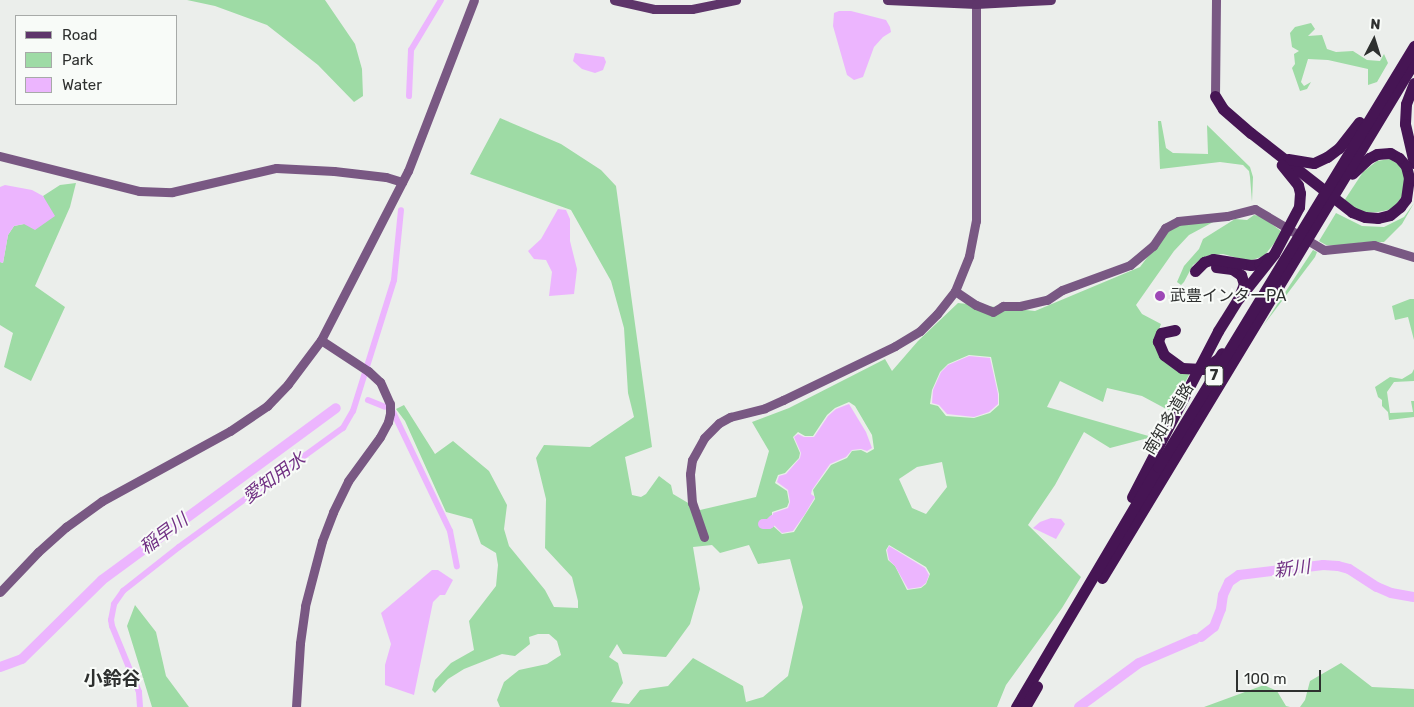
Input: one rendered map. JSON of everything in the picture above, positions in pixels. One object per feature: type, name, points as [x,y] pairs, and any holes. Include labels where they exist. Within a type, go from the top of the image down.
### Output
[{"type":"highway","points":[[1284,162],[1314,163],[1328,158],[1339,148],[1352,133],[1414,38]]},
{"type":"highway","name":"南知多道路","points":[[1025,707],[1414,46]]},
{"type":"highway","name":"南知多道路","points":[[1016,707],[1102,562],[1414,62]]},
{"type":"highway","points":[[1414,83],[1406,104],[1405,124],[1414,163]]},
{"type":"highway","points":[[1215,96],[1223,109],[1351,218],[1380,224],[1399,215],[1407,207],[1414,194]]},
{"type":"highway","points":[[1175,330],[1161,333],[1158,341],[1164,355],[1182,368],[1202,369],[1218,359],[1261,291],[1287,281],[1349,179],[1364,161],[1377,154],[1390,153],[1399,158],[1406,166],[1409,178],[1406,198],[1400,207],[1390,215],[1378,218],[1365,217],[1341,208]]},
{"type":"highway","points":[[1102,562],[1102,556],[1218,331],[1239,298],[1274,254],[1290,226],[1300,200],[1298,185],[1284,162]]},
{"type":"highway","points":[[1195,271],[1204,262],[1213,259],[1251,265],[1259,264],[1274,254]]},
{"type":"highway","points":[[1216,267],[1232,269],[1241,275],[1244,284],[1239,298]]},
{"type":"main road","points":[[614,0],[654,9],[692,9],[736,0]]},
{"type":"main road","points":[[887,0],[976,4],[1051,0]]},
{"type":"street","points":[[0,592],[52,539],[102,501],[230,431],[267,406],[288,384],[321,340],[402,182],[474,0]]},
{"type":"street","points":[[1215,96],[1216,0]]},
{"type":"street","points":[[704,537],[692,502],[690,474],[692,460],[704,438],[719,423],[730,417],[765,408],[895,346],[920,330],[937,314],[955,291],[969,256],[976,221],[976,4]]},
{"type":"street","points":[[0,156],[138,191],[172,192],[276,168],[334,171],[386,177],[402,182]]},
{"type":"street","points":[[955,291],[976,305],[993,312],[1003,306],[1020,306],[1047,300],[1062,290],[1130,265],[1153,246],[1165,228],[1178,221],[1227,216],[1255,209],[1319,248],[1340,250],[1359,246],[1381,246],[1414,257]]},
{"type":"street","points":[[296,707],[300,643],[306,606],[322,542],[333,512],[348,481],[388,422],[390,404],[385,390],[364,369],[321,340]]},
{"type":"green space","points":[[187,0],[325,0],[355,44],[362,69],[363,96],[354,102],[318,65],[267,25],[215,6]]},
{"type":"green space","points":[[1311,23],[1315,29],[1308,36],[1322,35],[1327,49],[1336,52],[1353,51],[1367,60],[1380,61],[1384,54],[1388,63],[1377,82],[1368,85],[1368,69],[1328,60],[1308,59],[1301,82],[1304,86],[1311,82],[1307,89],[1300,91],[1292,68],[1295,64],[1294,54],[1299,51],[1292,47],[1290,33],[1295,27]]},
{"type":"green space","points":[[500,118],[561,144],[601,170],[616,186],[652,447],[625,457],[632,495],[641,497],[646,494],[659,476],[671,485],[673,494],[700,510],[756,497],[769,451],[752,422],[789,408],[885,359],[892,371],[918,341],[958,303],[1035,311],[1140,267],[1167,231],[1179,223],[1217,220],[1189,235],[1174,251],[1136,305],[1142,314],[1161,324],[1156,337],[1159,352],[1190,373],[1170,411],[1142,396],[1107,388],[1103,402],[1060,381],[1047,407],[1152,437],[1110,448],[1084,432],[1055,485],[1028,525],[1081,577],[1062,608],[1006,685],[997,707],[500,707],[497,700],[504,682],[519,670],[547,664],[561,655],[557,641],[549,634],[538,634],[529,637],[530,644],[515,656],[502,654],[464,669],[448,679],[435,693],[432,690],[435,680],[451,663],[474,650],[469,621],[496,586],[498,565],[496,553],[481,544],[472,519],[446,512],[405,421],[396,409],[404,405],[435,454],[453,441],[489,471],[507,505],[504,529],[509,546],[545,590],[554,607],[578,608],[572,577],[545,548],[546,499],[536,458],[544,445],[590,447],[634,417],[628,393],[624,328],[611,281],[571,210],[470,174]],"holes":[[[969,355],[991,357],[999,394],[999,405],[990,413],[974,418],[946,416],[938,406],[930,404],[932,390],[940,372],[948,364]],[[849,402],[855,406],[872,435],[874,449],[867,453],[861,450],[852,451],[847,458],[831,465],[813,490],[815,499],[794,532],[782,534],[772,525],[772,512],[787,507],[789,502],[787,491],[775,483],[778,475],[785,473],[799,458],[800,453],[793,437],[798,432],[805,436],[813,436],[827,415],[835,408]],[[942,462],[947,487],[926,514],[912,508],[899,479],[917,467]],[[712,545],[720,553],[749,545],[758,564],[790,559],[803,607],[788,676],[763,697],[746,702],[743,686],[693,658],[668,686],[640,690],[629,704],[611,702],[623,683],[618,663],[609,657],[617,644],[623,654],[666,657],[690,624],[700,589],[693,547]],[[889,545],[926,567],[930,574],[926,584],[921,588],[907,590],[895,566],[888,560],[886,550]]]},
{"type":"green space","points":[[1158,121],[1161,121],[1166,148],[1173,153],[1208,154],[1207,125],[1250,167],[1253,177],[1252,202],[1249,171],[1243,165],[1220,162],[1160,169]]},
{"type":"green space","points":[[1390,159],[1402,167],[1406,183],[1402,196],[1393,209],[1361,213],[1344,201],[1363,172],[1377,161]]},
{"type":"green space","points":[[76,183],[70,207],[35,286],[65,307],[31,381],[4,367],[13,333],[0,325],[0,262],[3,263],[8,235],[14,226],[24,224],[48,208],[43,196],[60,185]]},
{"type":"green space","points":[[1414,203],[1402,224],[1384,242],[1336,246],[1326,245],[1319,241],[1336,213],[1362,226],[1384,227],[1404,217]]},
{"type":"green space","points":[[1254,215],[1261,216],[1281,231],[1280,236],[1264,256],[1249,261],[1223,254],[1206,256],[1193,265],[1181,285],[1177,282],[1184,266],[1199,249],[1203,239],[1235,219],[1247,220]]},
{"type":"green space","points":[[1313,250],[1317,252],[1315,257],[1263,326]]},
{"type":"green space","points":[[1414,299],[1414,340],[1408,317],[1395,320],[1392,306]]},
{"type":"green space","points":[[1414,369],[1414,381],[1394,382],[1387,392],[1390,413],[1413,412],[1411,401],[1414,401],[1414,417],[1389,420],[1388,412],[1382,406],[1382,400],[1378,397],[1375,387],[1390,377],[1402,379],[1412,373]]},
{"type":"green space","points":[[135,605],[156,632],[166,676],[189,707],[152,707],[127,626]]},
{"type":"green space","points":[[1341,663],[1372,687],[1414,689],[1414,707],[1300,707],[1305,700],[1310,681]]},
{"type":"green space","points":[[1264,685],[1277,691],[1286,706],[1290,707],[1204,707]]},
{"type":"water","points":[[851,11],[886,20],[890,27],[891,32],[883,37],[874,47],[863,77],[854,80],[847,75],[833,26],[834,13]]},
{"type":"water","points":[[575,53],[604,57],[606,62],[603,70],[595,73],[582,69],[573,61]]},
{"type":"water","points":[[5,185],[32,190],[43,196],[55,216],[35,230],[24,224],[14,226],[8,235],[3,263],[0,262],[0,187]]},
{"type":"water","points":[[558,209],[566,210],[570,219],[570,241],[577,269],[574,294],[549,296],[552,272],[546,260],[534,259],[528,251],[541,239]]},
{"type":"water","points":[[969,356],[990,358],[998,394],[998,404],[989,412],[974,417],[947,414],[939,405],[932,403],[933,390],[941,372],[948,365]]},
{"type":"water","points":[[849,404],[866,432],[872,448],[867,451],[861,449],[852,450],[846,457],[830,464],[812,490],[811,494],[815,497],[805,514],[793,531],[782,533],[773,524],[773,513],[788,508],[790,502],[788,490],[777,482],[779,476],[786,474],[800,458],[801,453],[794,437],[798,434],[804,437],[814,437],[828,416],[836,409]]},
{"type":"water","points":[[1051,518],[1061,519],[1065,524],[1056,539],[1033,528],[1040,522]]},
{"type":"water","points":[[889,546],[925,568],[929,575],[926,583],[921,587],[908,589],[895,566],[889,560],[887,550]]},
{"type":"water","points":[[432,570],[438,570],[453,580],[445,595],[440,595],[433,602],[414,695],[385,685],[385,665],[391,644],[381,613]]},
{"type":"waterway","name":"愛知用水","points":[[409,96],[411,50],[441,0]]},
{"type":"waterway","name":"愛知用水","points":[[140,707],[139,692],[112,626],[111,620],[114,604],[123,591],[179,547],[343,428],[353,411],[394,280],[401,210]]},
{"type":"waterway","points":[[368,400],[385,407]]},
{"type":"waterway","name":"稲早川","points":[[0,667],[22,659],[102,580],[336,408]]},
{"type":"waterway","points":[[393,412],[450,531],[457,566]]},
{"type":"waterway","points":[[763,524],[769,524],[773,520]]},
{"type":"waterway","name":"新川","points":[[1201,637],[1214,627],[1221,609],[1223,595],[1229,582],[1239,575],[1323,565],[1338,566],[1349,569],[1377,587],[1391,593],[1414,597]]},
{"type":"waterway","name":"新川","points":[[1079,707],[1139,663],[1195,639]]},
{"type":"place","name":"武豊インターPA","points":[[1160,296]]},
{"type":"district","name":"小鈴谷","points":[[112,679]]}]
